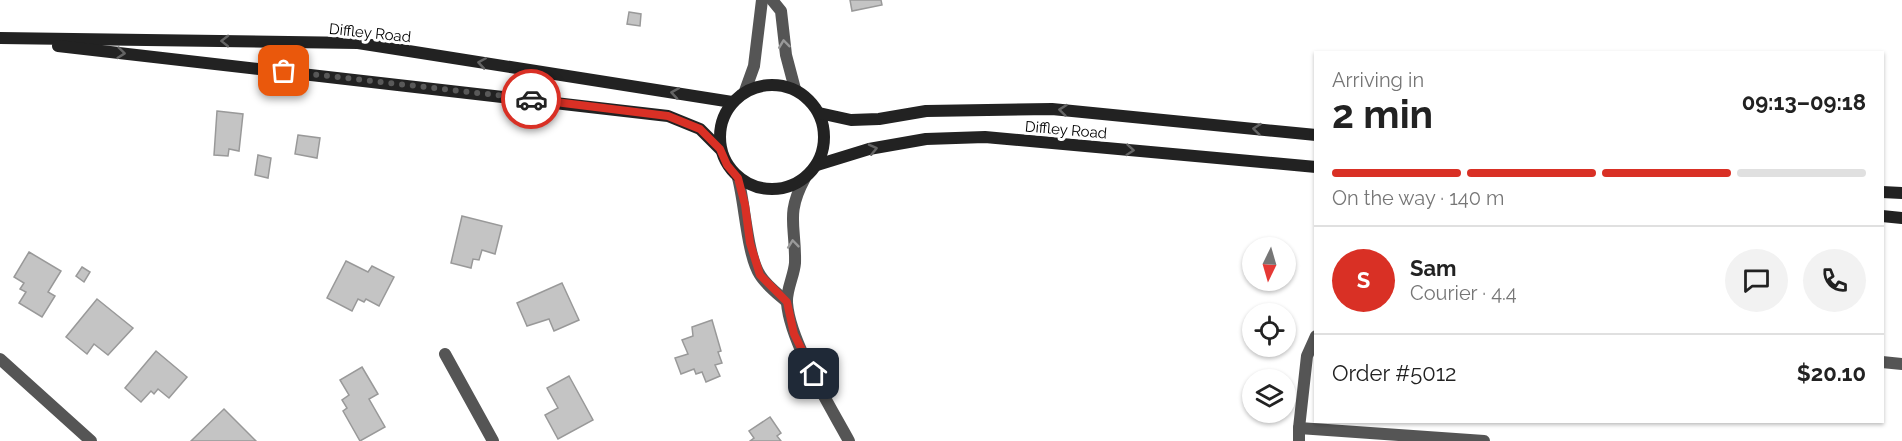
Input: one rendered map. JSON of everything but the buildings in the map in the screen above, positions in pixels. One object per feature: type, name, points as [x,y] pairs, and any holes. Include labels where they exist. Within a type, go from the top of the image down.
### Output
[{"type":"main road","name":"Diffley Road","points":[[0,39],[358,43],[732,102]]},
{"type":"main road","name":"Diffley Road","points":[[0,39],[668,116],[700,129],[720,149]]},
{"type":"main road","points":[[761,85],[778,85],[795,89],[809,99],[819,113],[824,130],[824,148],[817,165],[805,178],[790,187],[772,190],[754,187],[738,178],[727,165],[720,149],[719,133],[723,116],[732,102],[745,91],[761,85]]},
{"type":"main road","name":"Diffley Road","points":[[819,113],[851,120],[879,119],[926,111],[1052,109],[1314,135]]},
{"type":"main road","name":"Diffley Road","points":[[817,165],[869,149],[926,139],[985,137],[1314,166]]},
{"type":"main road","points":[[1884,192],[1902,193]]},
{"type":"main road","points":[[1884,216],[1902,218]]},
{"type":"street","points":[[745,91],[754,66],[762,0]]},
{"type":"street","points":[[772,0],[781,11],[786,55],[795,89]]},
{"type":"street","points":[[738,178],[745,205],[750,243],[760,275],[787,302]]},
{"type":"street","points":[[805,178],[795,198],[792,214],[795,264],[787,302],[794,334],[849,441]]},
{"type":"street","points":[[1314,340],[1307,356],[1299,435],[1484,441]]},
{"type":"street","points":[[445,354],[493,441]]},
{"type":"street","points":[[0,359],[92,441]]},
{"type":"street","points":[[1884,362],[1902,364]]},
{"type":"way so far","points":[[284,71],[531,99]]},
{"type":"route","points":[[531,99],[668,116],[700,129],[720,149],[727,165],[738,178],[745,205],[750,243],[760,275],[787,302],[794,334],[814,374]]}]
